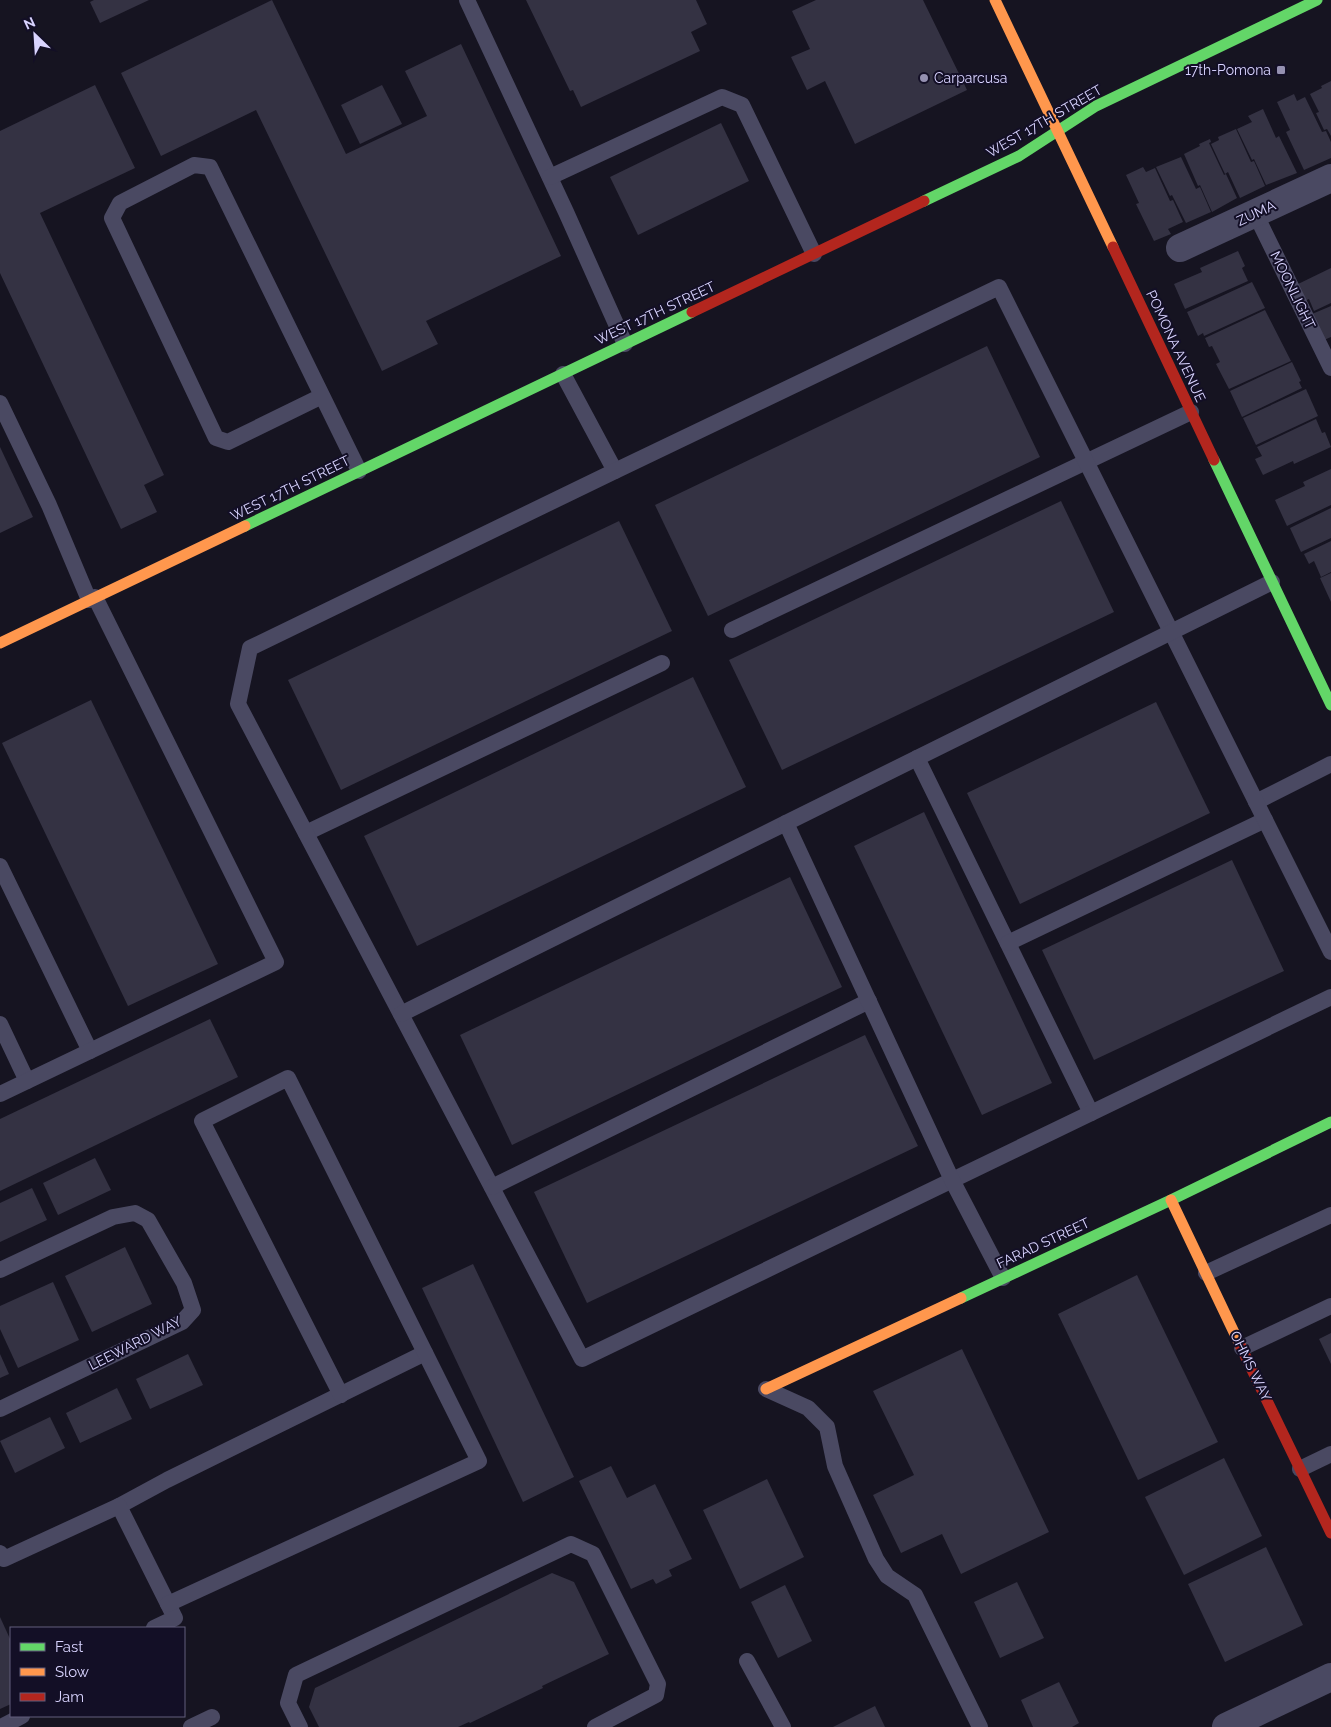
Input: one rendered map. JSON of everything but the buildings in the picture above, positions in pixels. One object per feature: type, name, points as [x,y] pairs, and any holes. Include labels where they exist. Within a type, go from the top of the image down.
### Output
[{"type":"street","name":"POMONA AVENUE","points":[[995,0],[1331,705]]},
{"type":"street","name":"WEST 17TH STREET","points":[[0,643],[1019,156],[1096,106],[1317,0]]},
{"type":"street","name":"ZUMA","points":[[1180,248],[1331,178]]},
{"type":"street","name":"FARAD STREET","points":[[766,1389],[1171,1200],[1331,1122]]},
{"type":"street","name":"OHMS WAY","points":[[1171,1200],[1331,1533]]},
{"type":"street","points":[[1226,1727],[1331,1677]]},
{"type":"lane","points":[[467,0],[625,344]]},
{"type":"lane","points":[[550,178],[722,96],[742,105],[814,254]]},
{"type":"lane","points":[[322,396],[228,442],[216,438],[112,218],[120,203],[194,165],[210,168],[359,471]]},
{"type":"lane","name":"MOONLIGHT","points":[[1255,213],[1331,368]]},
{"type":"lane","points":[[1331,952],[999,287],[615,470],[250,648],[238,704],[582,1359],[1331,997]]},
{"type":"lane","points":[[563,374],[615,470]]},
{"type":"lane","points":[[0,402],[92,599],[276,962],[0,1094]]},
{"type":"lane","points":[[732,630],[1191,412]]},
{"type":"lane","points":[[401,1014],[1272,582]]},
{"type":"lane","points":[[306,833],[662,663]]},
{"type":"lane","points":[[918,758],[1091,1113]]},
{"type":"lane","points":[[1256,802],[1331,764]]},
{"type":"lane","points":[[1008,943],[1265,820]]},
{"type":"lane","points":[[786,823],[952,1180],[1003,1278]]},
{"type":"lane","points":[[0,866],[90,1051]]},
{"type":"lane","points":[[492,1187],[869,1001]]},
{"type":"lane","points":[[0,1024],[27,1081]]},
{"type":"lane","points":[[168,1604],[479,1461],[288,1078],[202,1121],[341,1395]]},
{"type":"lane","name":"LEEWARD WAY","points":[[0,1270],[113,1217],[135,1213],[148,1220],[184,1284],[193,1310],[182,1322],[0,1409]]},
{"type":"lane","points":[[1206,1273],[1331,1215]]},
{"type":"lane","points":[[1242,1348],[1331,1306]]},
{"type":"lane","points":[[0,1553],[4,1558],[119,1506],[167,1480],[425,1353]]},
{"type":"lane","points":[[766,1389],[808,1408],[826,1427],[834,1466],[876,1559],[887,1576],[915,1595],[980,1727]]},
{"type":"lane","points":[[1300,1469],[1331,1454]]},
{"type":"lane","points":[[119,1506],[175,1618],[156,1627]]},
{"type":"lane","points":[[300,1727],[288,1702],[296,1675],[571,1544],[593,1554],[658,1684],[656,1695],[595,1727]]},
{"type":"lane","points":[[747,1661],[783,1727]]},
{"type":"lane","points":[[1,1727],[20,1717]]},
{"type":"lane","points":[[191,1727],[212,1717]]},
{"type":"traffic: fast","points":[[924,201],[1019,156],[1096,106],[1317,0]]},
{"type":"traffic: fast","points":[[245,526],[692,312]]},
{"type":"traffic: fast","points":[[1214,460],[1331,705]]},
{"type":"traffic: fast","points":[[961,1298],[1171,1200],[1331,1122]]},
{"type":"traffic: slow","points":[[995,0],[1113,247]]},
{"type":"traffic: slow","points":[[0,643],[245,526]]},
{"type":"traffic: slow","points":[[1171,1200],[1241,1347]]},
{"type":"traffic: slow","points":[[766,1389],[961,1298]]},
{"type":"traffic: jam","points":[[692,312],[924,201]]},
{"type":"traffic: jam","points":[[1113,247],[1214,460]]},
{"type":"traffic: jam","points":[[1241,1347],[1331,1533]]},
{"type":"place","name":"17th-Pomona","points":[[1281,70]]},
{"type":"place","name":"Carparcusa","points":[[924,78]]}]
